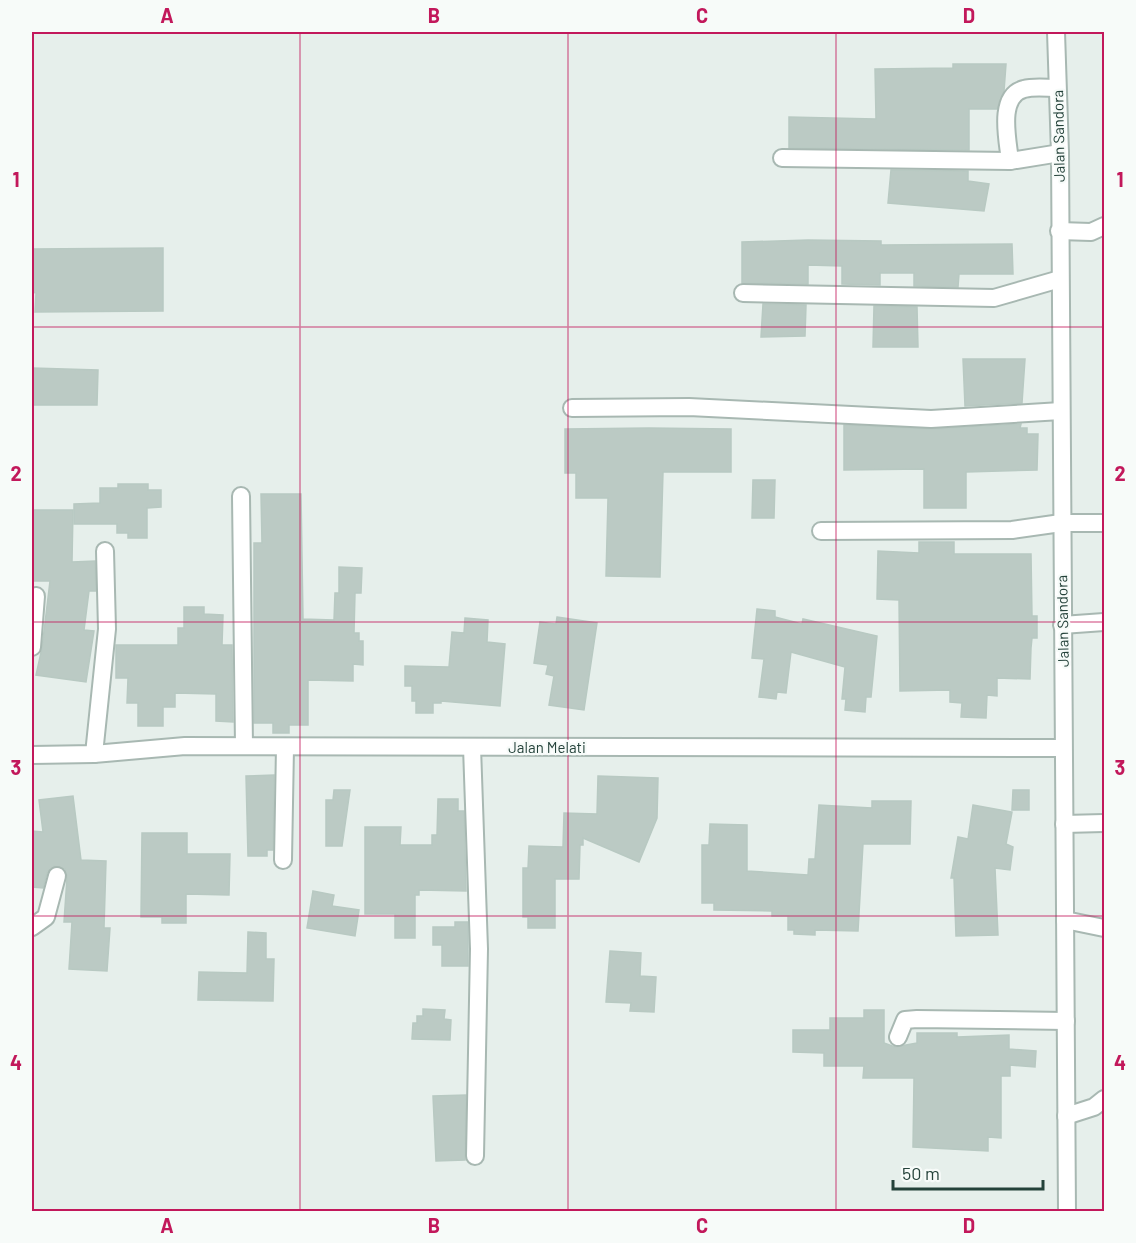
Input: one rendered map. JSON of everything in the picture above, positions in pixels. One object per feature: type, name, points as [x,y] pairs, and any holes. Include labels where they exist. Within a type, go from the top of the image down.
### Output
[{"type":"street","name":"Jalan Sandora","points":[[1056,32],[1060,153],[1067,1212]]},
{"type":"street","points":[[1010,161],[1006,128],[1011,97],[1024,89],[1057,88]]},
{"type":"street","points":[[782,158],[1010,161],[1060,153]]},
{"type":"street","points":[[1059,231],[1091,232],[1104,226]]},
{"type":"street","points":[[744,292],[994,298],[1060,279]]},
{"type":"street","points":[[572,408],[689,407],[931,419],[1061,411]]},
{"type":"street","points":[[241,496],[244,746]]},
{"type":"street","points":[[821,531],[1012,530],[1061,523],[1104,523]]},
{"type":"street","points":[[94,754],[107,629],[105,551]]},
{"type":"street","points":[[32,647],[36,596]]},
{"type":"street","points":[[1062,625],[1104,622]]},
{"type":"street","name":"Jalan Melati","points":[[32,755],[94,754],[185,746],[1063,748]]},
{"type":"street","points":[[283,860],[285,747]]},
{"type":"street","points":[[472,747],[479,949],[475,1156]]},
{"type":"street","points":[[1064,824],[1104,823]]},
{"type":"street","points":[[32,927],[46,917],[57,876]]},
{"type":"street","points":[[1065,920],[1104,928]]},
{"type":"street","points":[[898,1037],[905,1020],[1066,1021]]},
{"type":"street","points":[[1066,1116],[1094,1107],[1104,1099]]},
{"type":"building","points":[[953,64],[1006,64],[1004,91],[997,109],[969,109],[969,150],[789,148],[789,117],[876,119],[875,69],[953,68]]},
{"type":"building","points":[[891,170],[968,171],[968,181],[989,184],[984,211],[888,203]]},
{"type":"building","points":[[881,241],[881,245],[1012,244],[1013,274],[959,274],[958,287],[914,286],[914,273],[880,273],[880,285],[842,284],[842,266],[808,265],[808,284],[742,283],[742,242]]},
{"type":"building","points":[[163,248],[163,311],[35,312],[36,293],[32,292],[32,249]]},
{"type":"building","points":[[763,304],[806,305],[805,336],[761,337]]},
{"type":"building","points":[[874,306],[917,307],[918,347],[873,347]]},
{"type":"building","points":[[963,359],[1025,359],[1022,403],[965,406]]},
{"type":"building","points":[[32,368],[98,370],[97,405],[32,405]]},
{"type":"building","points":[[1021,424],[1020,428],[1027,428],[1027,434],[1038,434],[1037,470],[966,472],[966,508],[924,508],[924,469],[844,470],[844,425],[931,429]]},
{"type":"building","points":[[565,429],[731,429],[731,472],[663,472],[660,577],[606,576],[608,498],[576,498],[576,473],[565,473]]},
{"type":"building","points":[[753,480],[775,480],[774,518],[752,518]]},
{"type":"building","points":[[118,484],[148,484],[148,490],[161,490],[161,507],[147,508],[147,538],[128,538],[128,533],[117,533],[117,524],[74,524],[74,504],[100,503],[100,488],[118,488]]},
{"type":"building","points":[[261,494],[301,494],[303,619],[334,620],[335,593],[339,593],[339,567],[362,568],[361,593],[355,593],[354,633],[359,633],[359,641],[363,641],[363,665],[353,664],[353,681],[308,680],[308,725],[289,725],[289,733],[273,733],[273,723],[254,723],[254,543],[262,543]]},
{"type":"building","points":[[32,510],[73,510],[72,562],[95,561],[96,591],[89,591],[84,630],[94,631],[86,682],[36,675],[42,648],[50,581],[32,581]]},
{"type":"building","points":[[919,542],[954,542],[954,554],[1031,554],[1032,616],[1037,616],[1037,638],[1032,638],[1030,679],[997,678],[997,696],[987,695],[986,718],[961,717],[962,703],[950,702],[950,690],[900,691],[899,600],[877,599],[878,551],[919,553]]},
{"type":"building","points":[[184,607],[204,607],[204,614],[223,615],[222,645],[232,645],[233,722],[216,721],[216,694],[175,693],[175,707],[163,707],[163,726],[138,726],[138,703],[127,703],[128,678],[116,678],[116,645],[178,645],[178,628],[184,628]]},
{"type":"building","points":[[757,609],[775,611],[775,617],[802,624],[803,619],[877,636],[871,697],[866,697],[865,712],[845,710],[846,699],[842,699],[845,667],[791,652],[786,693],[777,692],[776,699],[759,697],[764,659],[752,658]]},
{"type":"building","points":[[557,617],[597,623],[584,710],[549,705],[554,676],[546,674],[548,665],[534,663],[540,622],[556,624]]},
{"type":"building","points":[[465,618],[488,620],[487,642],[505,644],[500,706],[441,701],[441,703],[433,703],[433,713],[416,713],[416,701],[412,701],[412,686],[405,686],[405,666],[449,667],[452,632],[464,633]]},
{"type":"building","points":[[274,775],[273,850],[267,850],[267,856],[248,856],[246,776]]},
{"type":"building","points":[[598,776],[658,778],[657,818],[639,862],[583,838],[583,845],[580,845],[579,879],[555,879],[555,928],[528,928],[528,917],[523,917],[523,868],[528,868],[529,846],[563,847],[564,813],[597,814]]},
{"type":"building","points":[[334,790],[350,790],[342,846],[326,846],[326,800],[333,800]]},
{"type":"building","points":[[1013,790],[1029,790],[1029,810],[1012,810]]},
{"type":"building","points":[[73,796],[81,860],[106,861],[104,928],[110,928],[107,971],[69,969],[72,922],[64,922],[67,878],[65,869],[54,866],[47,873],[43,888],[32,887],[32,831],[43,832],[39,800]]},
{"type":"building","points":[[438,799],[458,799],[458,811],[464,811],[466,891],[419,890],[419,895],[415,895],[415,938],[395,938],[395,914],[365,914],[365,827],[401,827],[400,845],[432,845],[432,835],[437,835]]},
{"type":"building","points":[[872,801],[911,801],[910,844],[863,844],[858,931],[815,930],[815,935],[794,934],[794,930],[788,930],[788,916],[772,916],[772,911],[714,910],[714,903],[702,903],[702,845],[709,845],[710,824],[747,825],[747,871],[808,875],[809,859],[815,859],[819,805],[872,808]]},
{"type":"building","points":[[973,805],[1012,812],[1006,844],[1013,847],[1010,870],[995,868],[998,935],[956,936],[954,878],[951,878],[958,837],[968,839]]},
{"type":"building","points":[[142,833],[187,833],[187,854],[230,854],[229,895],[186,894],[186,923],[162,923],[162,917],[141,917]]},
{"type":"building","points":[[313,891],[334,895],[332,906],[359,910],[355,936],[307,928]]},
{"type":"building","points":[[455,922],[468,922],[468,966],[442,966],[442,945],[433,945],[433,927],[455,927]]},
{"type":"building","points":[[248,932],[266,933],[266,959],[274,959],[273,1001],[198,1000],[199,972],[247,973]]},
{"type":"building","points":[[610,951],[641,953],[640,976],[656,977],[654,1012],[630,1011],[631,1003],[606,1002]]},
{"type":"building","points":[[423,1009],[445,1010],[444,1019],[451,1020],[450,1040],[412,1039],[413,1023],[417,1023],[417,1016],[423,1016]]},
{"type":"building","points":[[864,1010],[884,1010],[884,1043],[895,1047],[917,1043],[917,1033],[957,1033],[957,1037],[1009,1035],[1009,1049],[1036,1051],[1035,1067],[1010,1065],[1010,1076],[1001,1076],[1001,1138],[988,1137],[988,1151],[913,1147],[914,1078],[863,1078],[864,1066],[824,1066],[824,1053],[793,1052],[793,1030],[830,1030],[830,1018],[864,1018]]},
{"type":"building","points":[[466,1095],[465,1160],[436,1161],[433,1096]]}]
